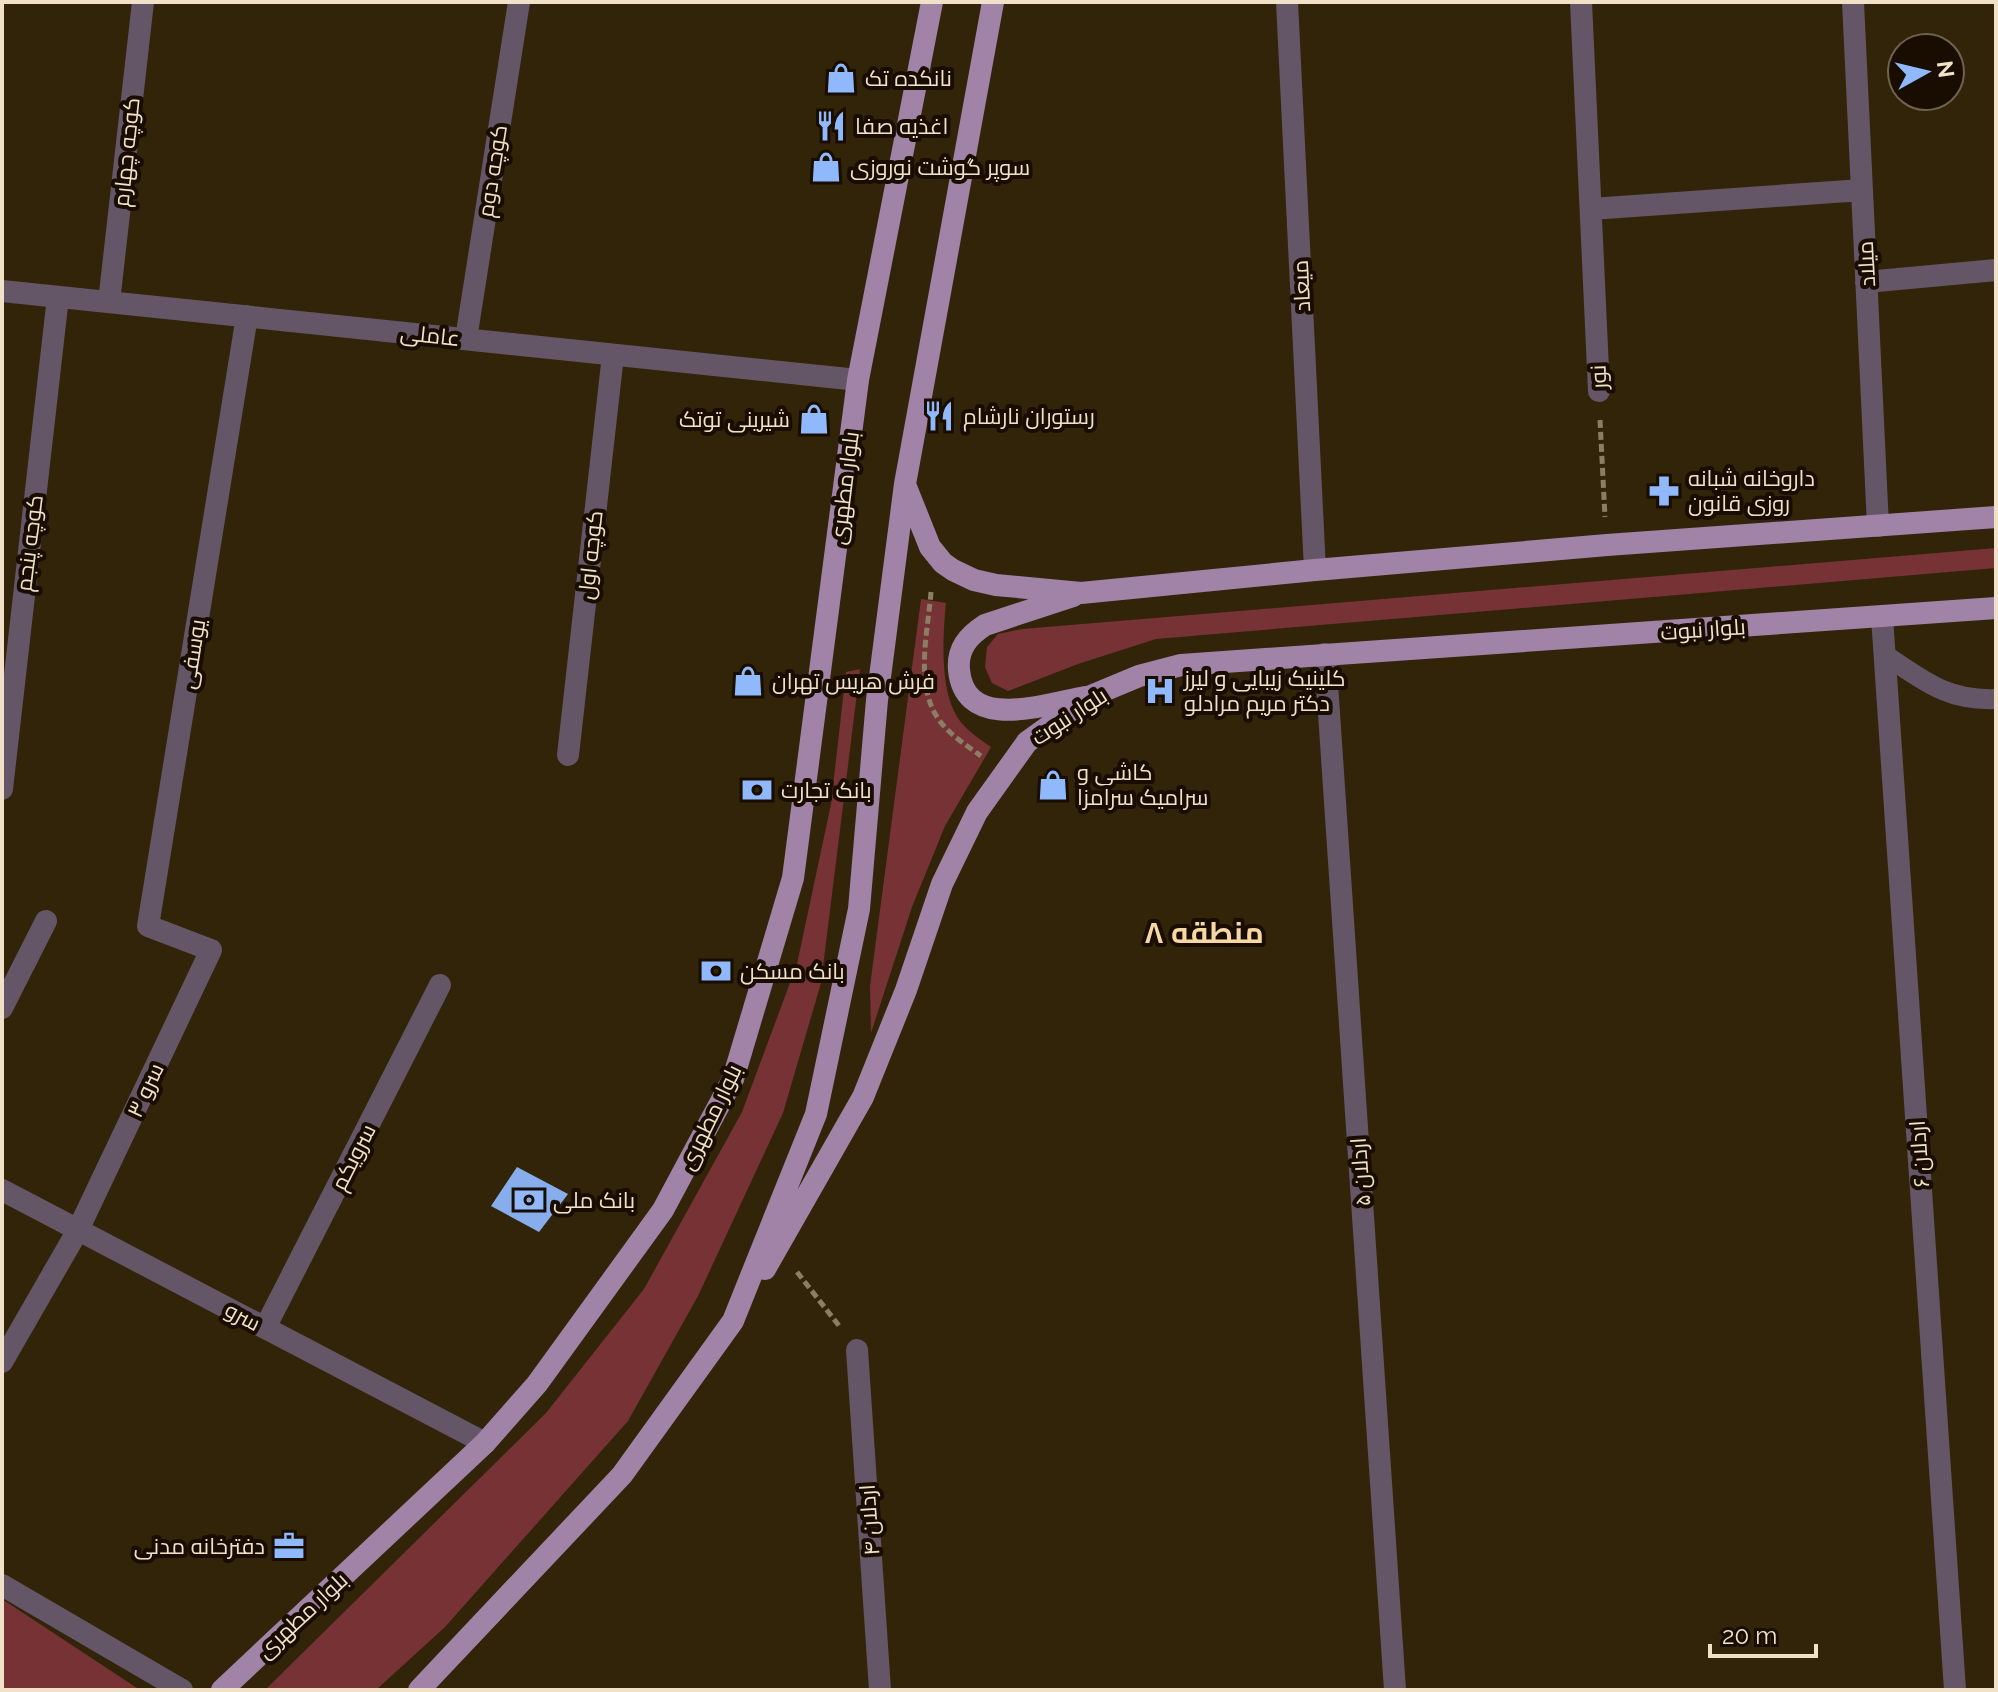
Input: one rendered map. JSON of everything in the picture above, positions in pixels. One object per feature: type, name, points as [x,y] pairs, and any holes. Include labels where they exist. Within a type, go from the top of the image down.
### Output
[{"type":"main road","name":"بلوار مطهری","points":[[222,1690],[485,1443],[537,1384],[663,1210],[733,1079],[793,878],[858,380],[932,2]]},
{"type":"main road","points":[[419,1690],[622,1475],[733,1321],[816,1114],[859,909],[877,700],[905,484],[993,2]]},
{"type":"main road","points":[[905,484],[930,547],[953,570],[974,580],[996,585],[1081,593],[1607,545],[1996,517]]},
{"type":"main road","points":[[1081,593],[985,625],[972,633],[958,660],[959,675],[965,690],[975,701],[1003,712],[1091,696]]},
{"type":"main road","name":"بلوار نبوت","points":[[733,1321],[779,1248],[863,1097],[906,990],[942,884],[977,812],[1027,742],[1091,696],[1139,676],[1181,665],[1996,608]]},
{"type":"street","name":"کوچه چهارم","points":[[109,302],[143,2]]},
{"type":"street","name":"کوچه دوم","points":[[466,339],[519,2]]},
{"type":"street","name":"میعاد","points":[[1287,2],[1315,570]]},
{"type":"street","name":"نور","points":[[1581,2],[1599,391]]},
{"type":"street","name":"میلاد","points":[[1853,2],[1878,526]]},
{"type":"street","points":[[1591,209],[1862,190]]},
{"type":"street","points":[[1866,282],[1996,270]]},
{"type":"street","name":"عاملی","points":[[2,291],[858,380]]},
{"type":"street","name":"کوچه پنجم","points":[[2,789],[6,713],[58,297]]},
{"type":"street","name":"یوسفی","points":[[211,950],[148,926],[247,316]]},
{"type":"street","name":"کوچه اول","points":[[568,755],[613,355]]},
{"type":"street","name":"اردلان ۶","points":[[1882,617],[1955,1690]]},
{"type":"street","name":"اردلان ۵","points":[[1325,654],[1395,1690]]},
{"type":"street","points":[[2,1008],[46,921]]},
{"type":"street","name":"سرو ۳","points":[[2,1362],[78,1230],[211,950]]},
{"type":"street","name":"سرویکم","points":[[265,1328],[440,985]]},
{"type":"street","name":"سرو","points":[[2,1190],[485,1443]]},
{"type":"street","name":"اردلان ۴","points":[[857,1350],[880,1690]]},
{"type":"street","points":[[2,1585],[182,1690]]},
{"type":"lane","points":[[1885,655],[1937,690],[1979,699],[1996,699]]},
{"type":"path","name":"نور","points":[[1599,391],[1607,545]]},
{"type":"path","points":[[779,1248],[857,1350]]},
{"type":"shaded area","points":[[1996,548],[1996,568],[1156,639],[1008,691],[992,683],[985,667],[987,647],[998,634],[1022,629]]},
{"type":"shaded area","points":[[921,599],[946,603],[944,658],[950,699],[961,722],[991,747],[945,826],[912,907],[871,1033],[870,986]]},
{"type":"shaded area","points":[[860,669],[821,983],[783,1113],[698,1296],[628,1421],[445,1627],[376,1690],[265,1690],[546,1413],[644,1289],[742,1112],[797,964],[831,804],[846,672]]},
{"type":"shaded area","points":[[2,1599],[140,1690],[2,1690]]},
{"type":"building","name":"بانک ملی","points":[[517,1167],[568,1194],[539,1232],[491,1206]]},
{"type":"place","name":"نانکده تک","points":[[841,78]]},
{"type":"place","name":"اغذیه صفا","points":[[831,126]]},
{"type":"place","name":"سوپر گوشت نوروزی","points":[[826,167]]},
{"type":"place","name":"رستوران نارشام","points":[[939,416]]},
{"type":"place","name":"شیرینی توتک","points":[[814,419]]},
{"type":"place","name":"داروخانه شبانه روزی قانون","points":[[1664,491]]},
{"type":"place","name":"فرش هریس تهران","points":[[748,681]]},
{"type":"place","name":"کلینیک زیبایی و لیرز دکتر مریم مرادلو","points":[[1160,691]]},
{"type":"place","name":"کاشی و سرامیک سرامزا","points":[[1053,785]]},
{"type":"place","name":"بانک تجارت","points":[[757,790]]},
{"type":"place","name":"بانک مسکن","points":[[716,971]]},
{"type":"place","name":"بانک ملی","points":[[529,1200]]},
{"type":"place","name":"دفترخانه مدنی","points":[[289,1546]]},
{"type":"district","name":"منطقه ۸","points":[[1204,932]]}]
